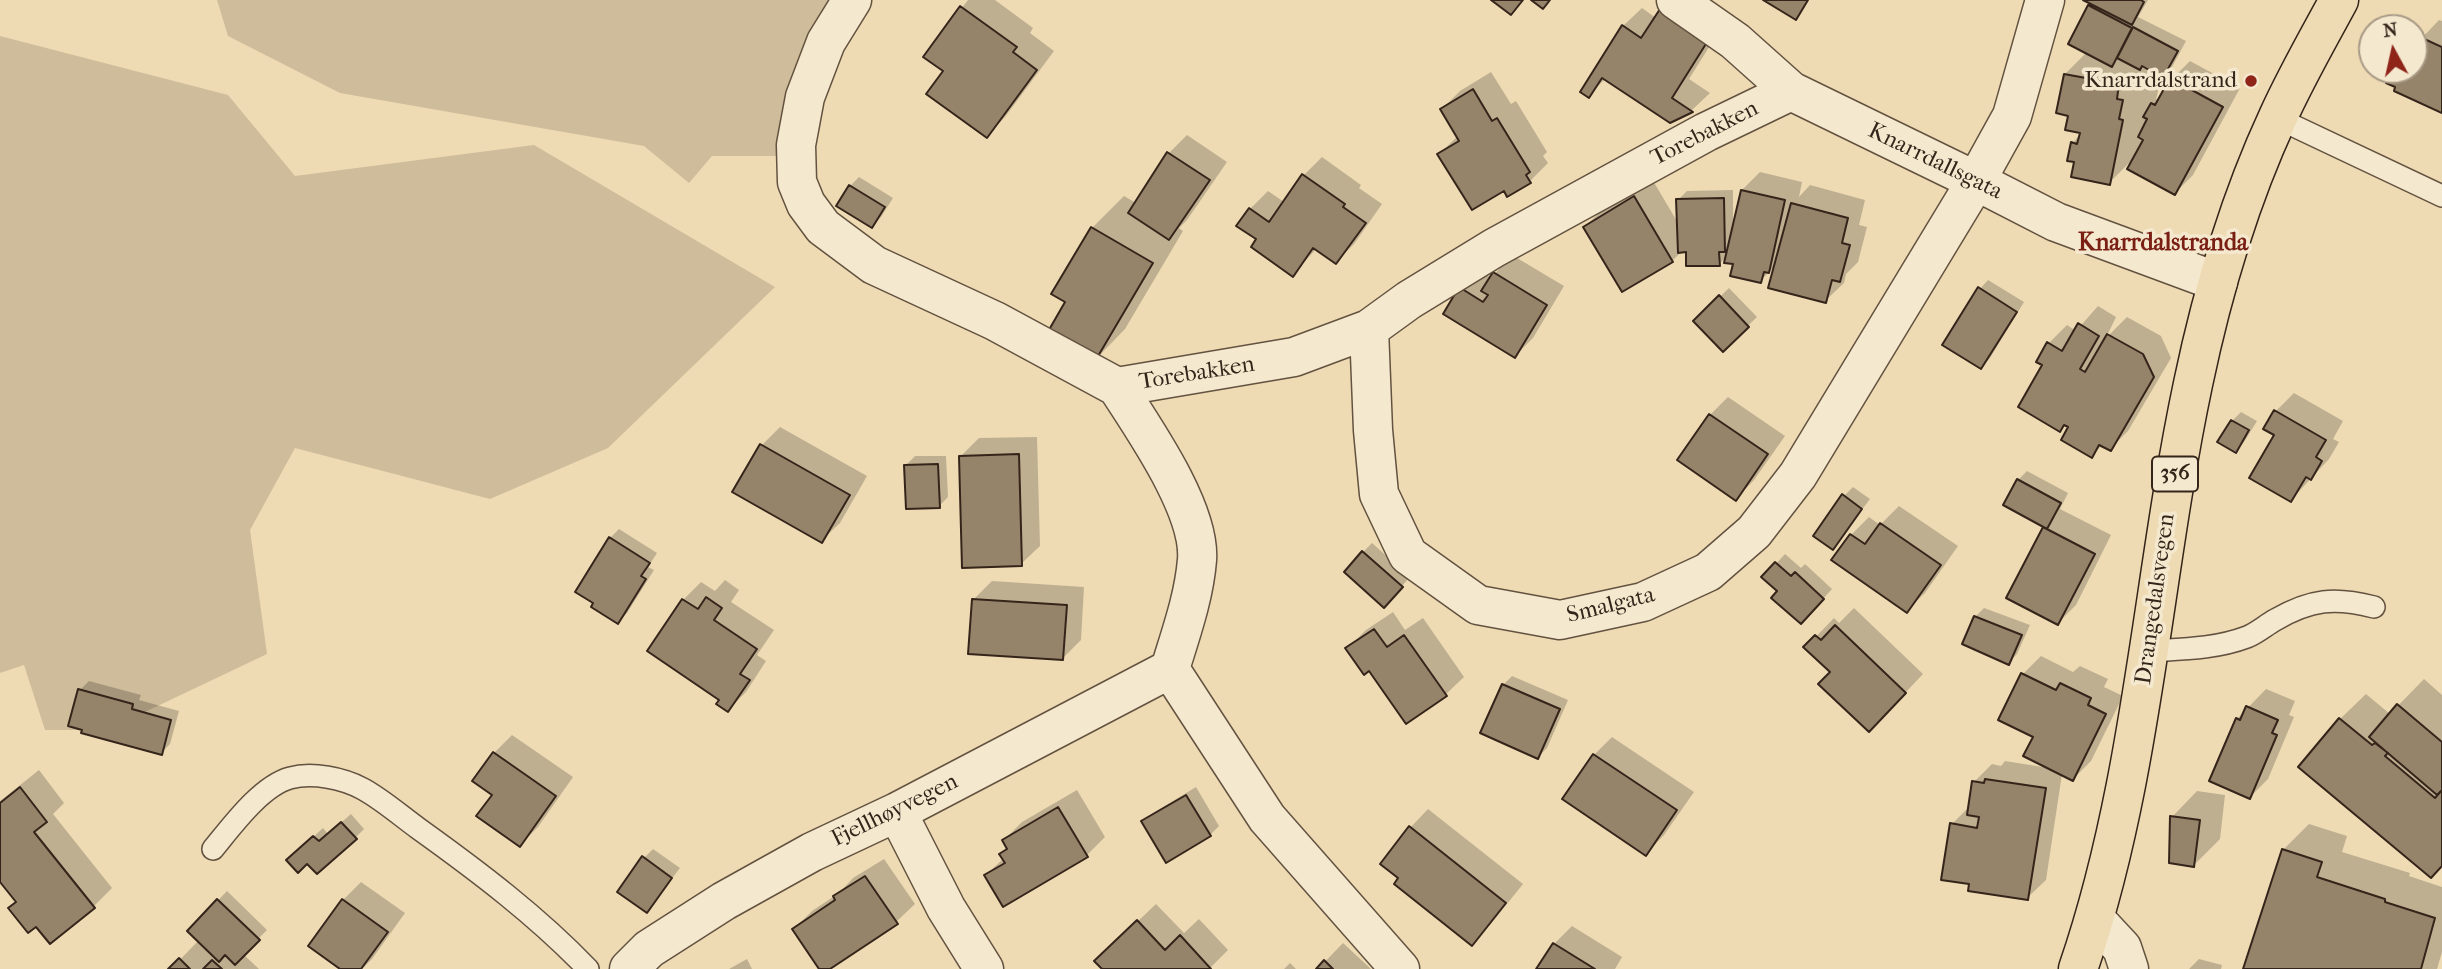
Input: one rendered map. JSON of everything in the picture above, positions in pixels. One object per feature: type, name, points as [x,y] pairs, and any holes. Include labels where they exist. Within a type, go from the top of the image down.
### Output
[{"type":"main road","name":"Drangedalsvegen","points":[[2078,969],[2095,919],[2125,795],[2150,651],[2171,496],[2193,382],[2218,282],[2242,208],[2277,118],[2339,0]]},
{"type":"street","name":"Torebakken","points":[[852,0],[826,42],[805,97],[796,145],[797,182],[806,204],[823,227],[874,265],[995,321],[1117,387],[1294,357],[1369,329],[1409,300],[1494,248],[1706,132],[1790,91]]},
{"type":"street","name":"Knarrdallsgata","points":[[1676,0],[1735,41],[1790,91],[2056,222],[2218,282]]},
{"type":"street","name":"Smalgata","points":[[1369,329],[1373,430],[1379,494],[1408,555],[1478,605],[1560,620],[1643,602],[1708,572],[1754,532],[1798,475],[1976,181],[2012,116],[2045,0]]},
{"type":"street","points":[[1117,387],[1156,449],[1190,512],[1198,557],[1189,610],[1170,669],[1267,818],[1400,969]]},
{"type":"street","name":"Fjellhøyvegen","points":[[629,969],[649,949],[724,901],[812,852],[897,812],[1170,669]]},
{"type":"street","points":[[897,812],[946,908],[984,969]]},
{"type":"street","points":[[2095,919],[2122,948],[2129,969]]},
{"type":"lane","points":[[2277,118],[2442,196]]},
{"type":"lane","points":[[2150,651],[2207,648],[2238,639],[2309,604],[2344,599],[2374,607]]},
{"type":"lane","points":[[213,849],[269,789],[289,778],[310,776],[337,780],[362,789],[474,868],[564,944],[588,969]]},
{"type":"shaded area","points":[[217,0],[836,0],[792,91],[776,156],[712,156],[689,183],[644,146],[340,93],[228,36]]},
{"type":"shaded area","points":[[0,36],[228,95],[295,176],[534,145],[775,287],[608,448],[490,499],[295,448],[250,530],[267,654],[107,730],[45,730],[24,665],[0,673]]},
{"type":"building","points":[[1491,0],[1523,0],[1511,15]]},
{"type":"building","points":[[1531,0],[1550,0],[1543,9]]},
{"type":"building","points":[[1763,0],[1808,0],[1796,20]]},
{"type":"building","points":[[2083,0],[2141,0],[2144,2],[2132,25]]},
{"type":"building","points":[[2088,5],[2132,28],[2112,67],[2068,44]]},
{"type":"building","points":[[960,6],[1017,47],[1013,52],[1037,70],[987,138],[926,94],[943,71],[923,57]]},
{"type":"building","points":[[1660,9],[1709,39],[1672,98],[1693,112],[1670,123],[1602,78],[1589,98],[1580,92],[1622,25],[1641,38]]},
{"type":"building","points":[[2133,27],[2178,51],[2163,78],[2142,66],[2140,70],[2117,58]]},
{"type":"building","points":[[2428,41],[2442,47],[2442,113],[2394,91],[2395,87],[2388,84],[2428,84]]},
{"type":"building","points":[[2064,74],[2119,84],[2117,99],[2123,100],[2119,119],[2123,120],[2110,185],[2071,177],[2074,162],[2067,161],[2071,142],[2077,144],[2080,133],[2065,130],[2068,116],[2056,113]]},
{"type":"building","points":[[2170,78],[2223,107],[2175,195],[2127,169],[2143,140],[2138,137],[2147,119],[2143,117],[2151,103],[2155,105]]},
{"type":"building","points":[[1473,89],[1492,121],[1497,118],[1530,172],[1526,175],[1531,183],[1507,197],[1504,191],[1472,210],[1437,154],[1459,141],[1440,109]]},
{"type":"building","points":[[1167,152],[1210,180],[1169,240],[1128,213]]},
{"type":"building","points":[[1302,174],[1345,204],[1343,207],[1366,223],[1336,264],[1313,248],[1293,277],[1251,247],[1256,239],[1236,226],[1249,208],[1269,222]]},
{"type":"building","points":[[849,185],[885,207],[872,228],[836,206]]},
{"type":"building","points":[[1741,190],[1785,200],[1769,273],[1764,272],[1761,283],[1730,276],[1733,264],[1724,263]]},
{"type":"building","points":[[1634,196],[1673,262],[1622,292],[1583,227]]},
{"type":"building","points":[[1724,198],[1725,252],[1719,252],[1720,266],[1686,266],[1686,252],[1678,253],[1676,199]]},
{"type":"building","points":[[1791,203],[1848,218],[1842,243],[1850,245],[1840,282],[1832,280],[1826,303],[1768,288]]},
{"type":"building","points":[[1091,227],[1153,263],[1094,363],[1046,335],[1065,302],[1051,294]]},
{"type":"building","points":[[1493,272],[1547,305],[1515,358],[1443,314],[1459,287],[1483,302],[1488,295],[1481,291]]},
{"type":"building","points":[[1978,287],[2017,312],[1981,369],[1942,345]]},
{"type":"building","points":[[1719,295],[1749,327],[1723,352],[1693,321]]},
{"type":"building","points":[[2078,323],[2099,336],[2080,369],[2085,372],[2107,334],[2143,354],[2154,377],[2111,451],[2099,445],[2092,458],[2061,440],[2068,427],[2064,425],[2060,432],[2018,407],[2042,365],[2036,362],[2047,342],[2062,351]]},
{"type":"building","points":[[2274,410],[2326,440],[2316,457],[2322,461],[2311,480],[2306,477],[2291,502],[2249,478],[2274,435],[2263,429]]},
{"type":"building","points":[[1709,414],[1768,454],[1736,501],[1677,460]]},
{"type":"building","points":[[2231,420],[2249,430],[2236,453],[2217,442]]},
{"type":"building","points":[[760,444],[850,495],[822,543],[732,492]]},
{"type":"building","points":[[1019,454],[1022,566],[962,568],[959,456]]},
{"type":"building","points":[[938,464],[940,508],[906,509],[904,465]]},
{"type":"building","points":[[2017,479],[2061,503],[2047,529],[2003,505]]},
{"type":"building","points":[[1842,494],[1862,509],[1833,550],[1813,536]]},
{"type":"building","points":[[1880,523],[1941,565],[1907,613],[1831,560],[1850,534],[1865,544]]},
{"type":"building","points":[[2043,527],[2095,554],[2058,625],[2006,598]]},
{"type":"building","points":[[609,537],[650,563],[641,576],[646,579],[618,624],[591,607],[593,603],[575,592]]},
{"type":"building","points":[[1362,551],[1403,587],[1384,608],[1344,572]]},
{"type":"building","points":[[1775,562],[1791,576],[1795,572],[1824,599],[1801,624],[1771,598],[1777,591],[1761,577]]},
{"type":"building","points":[[706,597],[722,608],[714,620],[757,649],[740,674],[750,680],[728,712],[716,704],[719,700],[647,651],[682,599],[698,609]]},
{"type":"building","points":[[972,599],[1067,605],[1063,660],[968,654]]},
{"type":"building","points":[[1974,616],[2022,635],[2009,665],[1962,644]]},
{"type":"building","points":[[1835,625],[1906,693],[1869,732],[1818,684],[1830,672],[1803,647],[1815,635],[1821,640]]},
{"type":"building","points":[[1374,629],[1387,647],[1404,635],[1447,696],[1406,724],[1369,671],[1364,675],[1345,648]]},
{"type":"building","points":[[2021,673],[2056,690],[2060,683],[2091,698],[2088,705],[2106,714],[2073,781],[2023,756],[2033,737],[1998,720]]},
{"type":"building","points":[[1502,684],[1560,709],[1538,759],[1480,733]]},
{"type":"building","points":[[78,689],[133,704],[132,709],[171,720],[162,755],[81,733],[82,730],[68,726]]},
{"type":"building","points":[[2397,704],[2442,742],[2442,790],[2437,795],[2369,737]]},
{"type":"building","points":[[2246,706],[2278,720],[2272,733],[2277,735],[2250,799],[2209,781],[2236,718],[2240,720]]},
{"type":"building","points":[[2339,718],[2372,745],[2375,743],[2388,753],[2385,756],[2435,798],[2442,790],[2442,866],[2431,878],[2298,767]]},
{"type":"building","points":[[493,752],[556,796],[520,847],[476,816],[492,795],[472,781]]},
{"type":"building","points":[[1593,754],[1677,810],[1646,856],[1562,799]]},
{"type":"building","points":[[1985,779],[2046,788],[2028,900],[1968,891],[1969,884],[1941,880],[1950,823],[1977,828],[1979,817],[1967,815],[1972,781],[1984,783]]},
{"type":"building","points":[[20,787],[47,822],[34,832],[95,908],[50,944],[36,927],[28,933],[8,908],[16,902],[0,882],[0,803]]},
{"type":"building","points":[[1186,795],[1211,836],[1166,863],[1141,821]]},
{"type":"building","points":[[1058,807],[1088,857],[1003,907],[984,875],[1005,863],[999,854],[1007,849],[1002,840]]},
{"type":"building","points":[[2170,816],[2200,820],[2194,867],[2169,863]]},
{"type":"building","points":[[341,822],[357,839],[317,874],[307,864],[298,873],[286,860],[313,836],[319,841]]},
{"type":"building","points":[[1409,826],[1506,903],[1472,946],[1394,884],[1398,878],[1380,864]]},
{"type":"building","points":[[2282,849],[2322,862],[2317,877],[2435,918],[2421,969],[2243,969]]},
{"type":"building","points":[[642,856],[672,878],[647,913],[617,892]]},
{"type":"building","points":[[865,876],[898,924],[830,969],[819,969],[792,929],[835,900],[833,896]]},
{"type":"building","points":[[217,899],[260,940],[235,965],[225,955],[219,962],[187,931]]},
{"type":"building","points":[[342,899],[388,932],[361,969],[340,969],[308,946]]},
{"type":"building","points":[[1137,920],[1165,950],[1180,935],[1211,969],[1102,969],[1094,961]]},
{"type":"building","points":[[1553,943],[1595,969],[1536,969]]},
{"type":"building","points":[[179,958],[190,969],[168,969]]},
{"type":"building","points":[[212,960],[222,969],[203,969]]},
{"type":"building","points":[[1324,960],[1333,969],[1316,969]]},
{"type":"place","name":"Knarrdalstrand","points":[[2251,81]]},
{"type":"district","name":"Knarrdalstranda","points":[[2163,244]]}]
